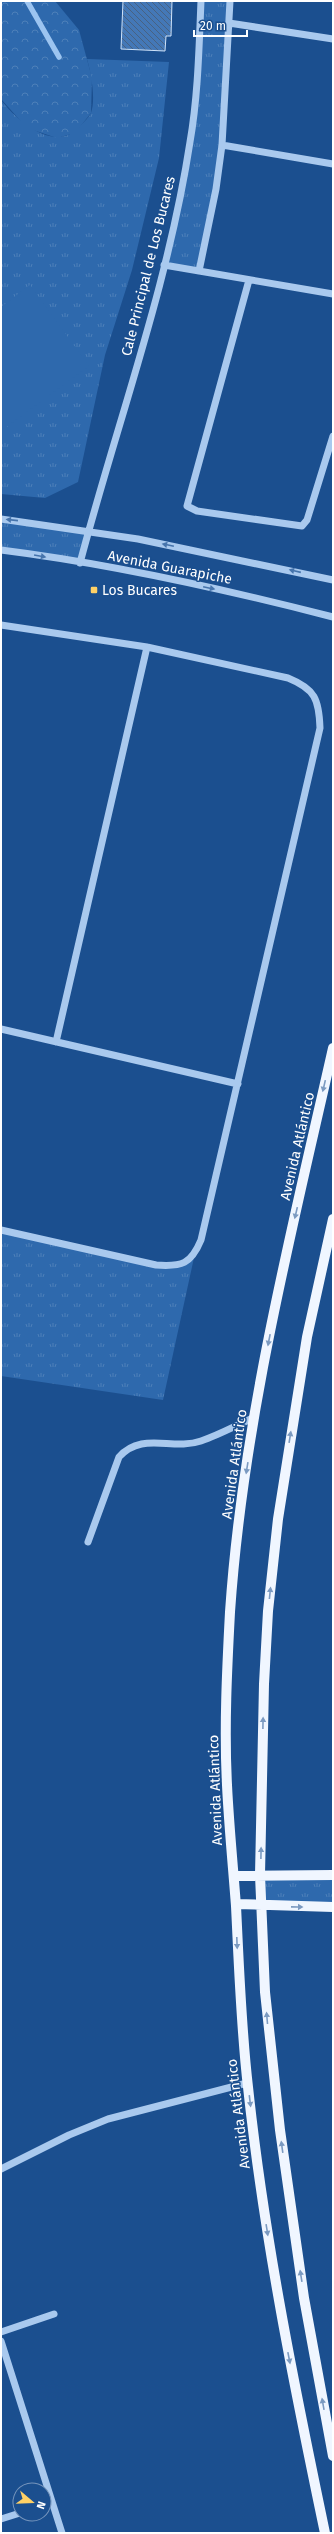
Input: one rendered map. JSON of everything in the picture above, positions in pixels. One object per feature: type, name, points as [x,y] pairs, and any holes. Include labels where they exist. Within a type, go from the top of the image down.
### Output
[{"type":"main road","name":"Avenida Atlántico","points":[[325,2533],[284,2336],[266,2226],[248,2083],[239,1982],[236,1904],[227,1775],[227,1697],[230,1618],[241,1510],[255,1417],[286,1259],[333,1048]]},
{"type":"main road","points":[[333,1219],[307,1338],[278,1519],[268,1611],[264,1684],[260,1875],[265,1992],[280,2130],[304,2298],[333,2456]]},
{"type":"main road","points":[[234,1876],[333,1875]]},
{"type":"main road","points":[[236,1904],[333,1907]]},
{"type":"street","name":"Cale Principal de Los Bucares","points":[[80,563],[164,265],[191,141],[201,1]]},
{"type":"street","points":[[199,271],[216,189],[222,145],[230,23],[230,1]]},
{"type":"street","points":[[230,23],[333,39]]},
{"type":"street","points":[[222,145],[333,164]]},
{"type":"street","points":[[164,265],[333,294]]},
{"type":"street","points":[[250,280],[187,506],[197,511],[302,526],[307,520],[333,436]]},
{"type":"street","name":"Avenida Guarapiche","points":[[1,519],[138,538],[333,580]]},
{"type":"street","name":"Avenida Guarapiche","points":[[1,550],[80,563],[254,597],[333,617]]},
{"type":"street","points":[[1,625],[147,647],[288,678],[300,683],[311,691],[316,698],[320,711],[319,735],[201,1240],[195,1253],[188,1261],[178,1265],[166,1266],[149,1264],[1,1230]]},
{"type":"street","points":[[56,1042],[147,647]]},
{"type":"street","points":[[1,1029],[238,1084]]},
{"type":"street","points":[[88,1542],[119,1457],[127,1448],[146,1442],[199,1442],[255,1417]]},
{"type":"street","points":[[1,2169],[69,2135],[108,2119],[248,2083]]},
{"type":"street","points":[[1,2332],[54,2314]]},
{"type":"street","points":[[1,2341],[46,2482]]},
{"type":"street","points":[[52,2502],[62,2533]]},
{"type":"street","points":[[1,2519],[12,2516]]},
{"type":"green space","points":[[1,1],[55,1],[79,30],[92,78],[91,113],[75,133],[57,138],[27,128],[1,99]]},
{"type":"green space","points":[[201,1],[230,1],[222,145],[199,271],[164,265],[191,141]]},
{"type":"green space","points":[[87,59],[169,62],[159,158],[132,270],[105,355],[78,482],[45,498],[1,494],[1,100],[17,117],[38,132],[50,136],[61,137],[71,133],[88,118],[91,113],[93,101],[92,86]]},
{"type":"green space","points":[[30,285],[89,366],[1,431],[1,307]]},
{"type":"green space","points":[[1,519],[89,531],[80,563],[1,550]]},
{"type":"green space","points":[[1,1230],[89,1251],[178,1265],[195,1253],[163,1400],[1,1376]]},
{"type":"green space","points":[[260,1875],[333,1875],[333,1907],[262,1906]]},
{"type":"building","points":[[123,1],[172,1],[171,36],[166,36],[165,51],[121,49]]},
{"type":"waterway","points":[[27,1],[59,57]]},
{"type":"place","name":"Los Bucares","points":[[94,590]]}]
